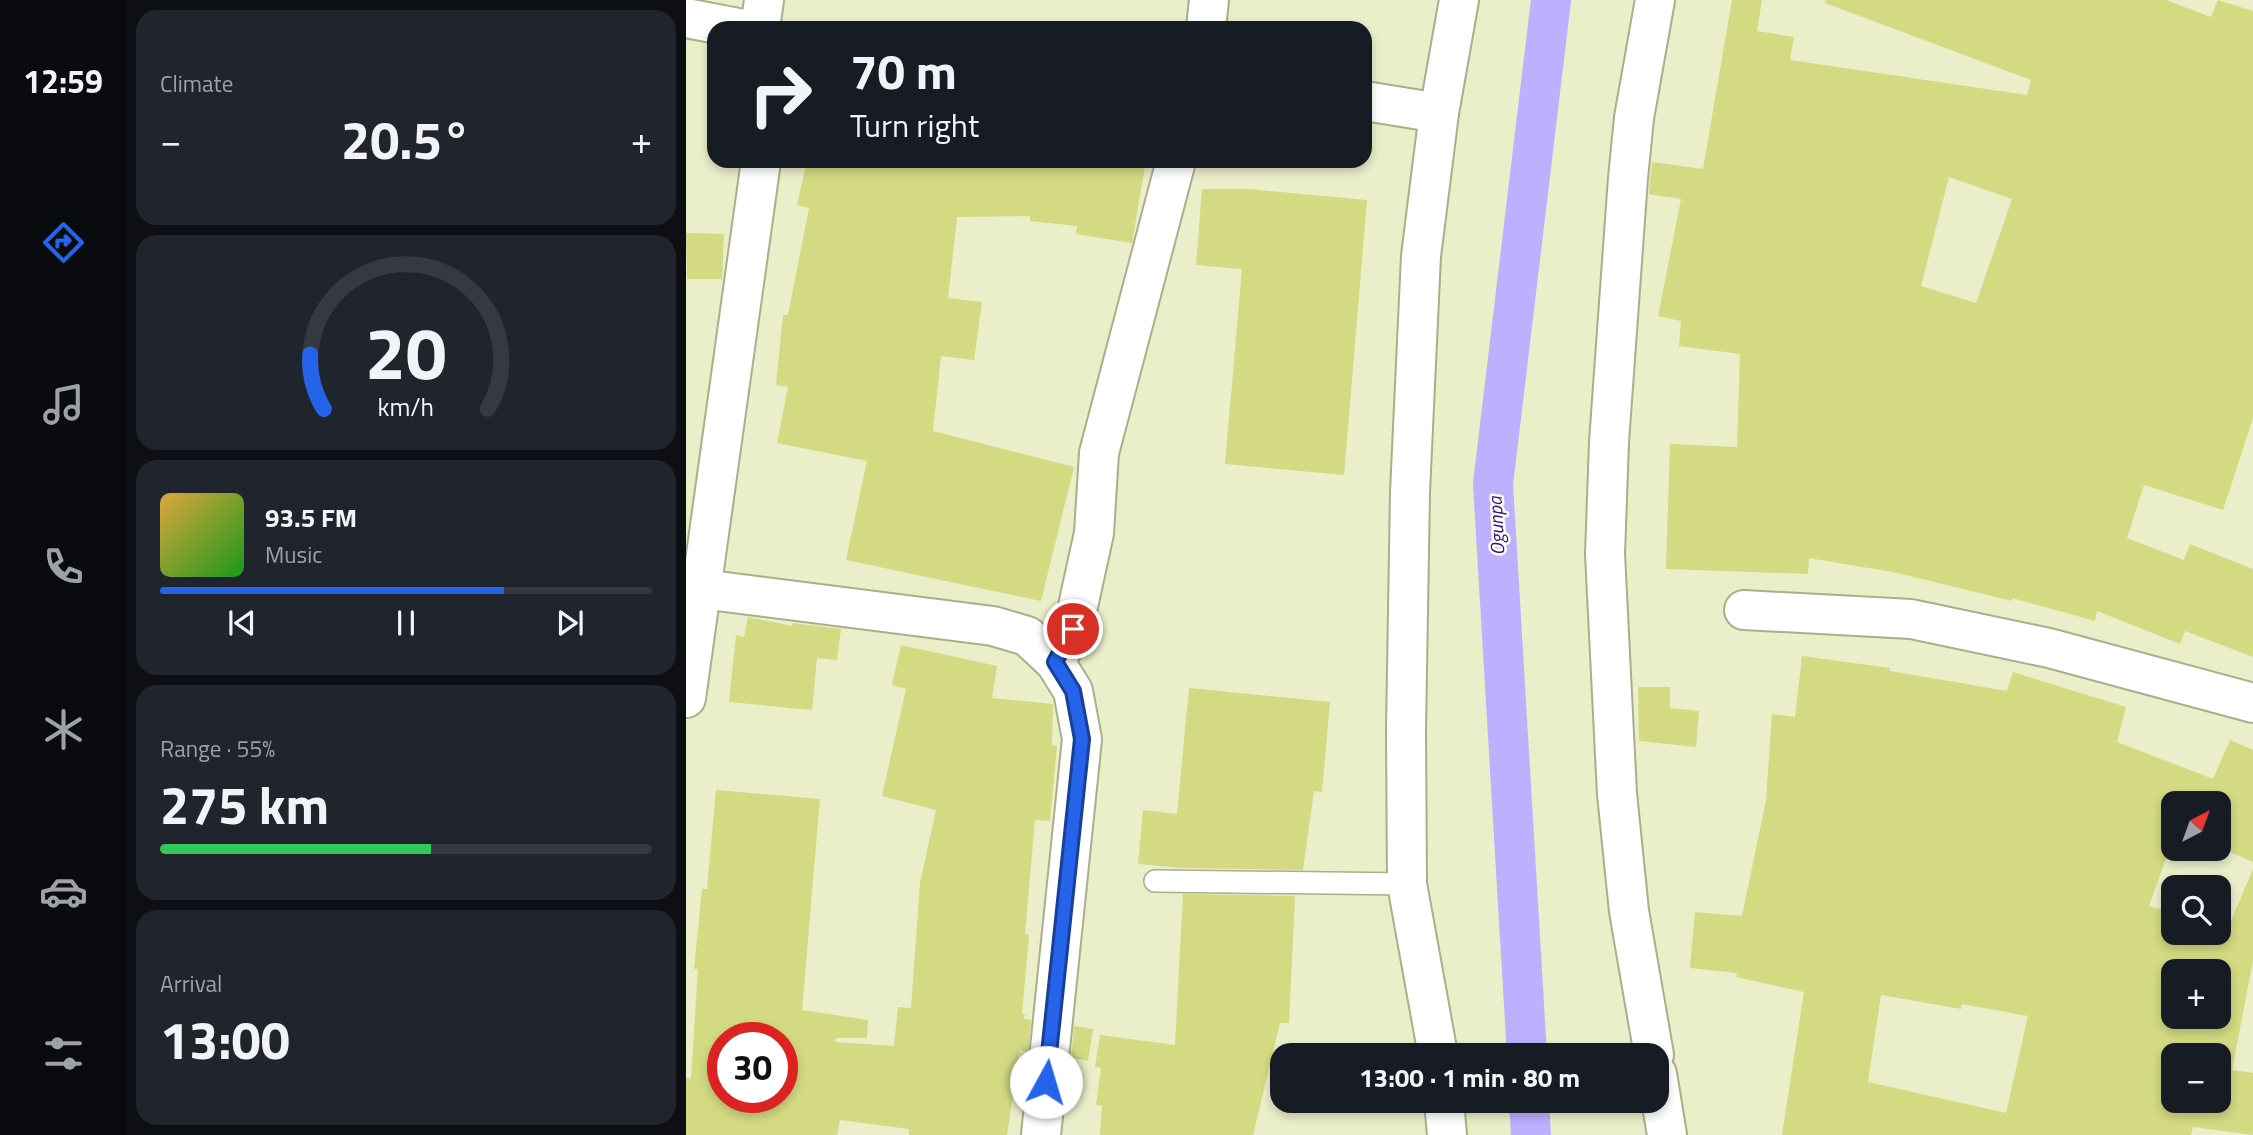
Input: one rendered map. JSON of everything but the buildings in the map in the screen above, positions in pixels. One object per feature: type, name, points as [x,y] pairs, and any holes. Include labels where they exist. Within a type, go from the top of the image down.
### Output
[{"type":"street","points":[[761,21],[765,0]]},
{"type":"street","points":[[1207,21],[1209,0]]},
{"type":"street","points":[[1436,1043],[1406,884],[1410,492],[1421,256],[1438,113],[1459,0]]},
{"type":"street","points":[[1652,1043],[1629,911],[1620,820],[1605,554],[1609,442],[1629,166],[1634,118],[1655,0]]},
{"type":"street","points":[[686,18],[707,22]]},
{"type":"street","points":[[1372,102],[1438,113]]},
{"type":"street","points":[[686,698],[693,588],[760,168]]},
{"type":"street","points":[[1055,662],[1073,629],[1094,533],[1099,453],[1174,168]]},
{"type":"street","points":[[693,588],[993,626],[1027,636],[1055,662],[1073,691],[1082,739],[1041,1135]]},
{"type":"street","points":[[1744,610],[1911,619],[2049,648],[2253,703]]},
{"type":"street","points":[[1445,1113],[1447,1135]]},
{"type":"street","points":[[1663,1113],[1667,1135]]},
{"type":"lane","points":[[1155,881],[1406,884]]},
{"type":"waterway","name":"Ogunpa","points":[[1526,1043],[1493,484],[1551,0]]},
{"type":"waterway","name":"Ogunpa","points":[[1530,1113],[1531,1135]]},
{"type":"route","points":[[1046,1082],[1082,739],[1073,691],[1055,662],[1073,629]]}]
